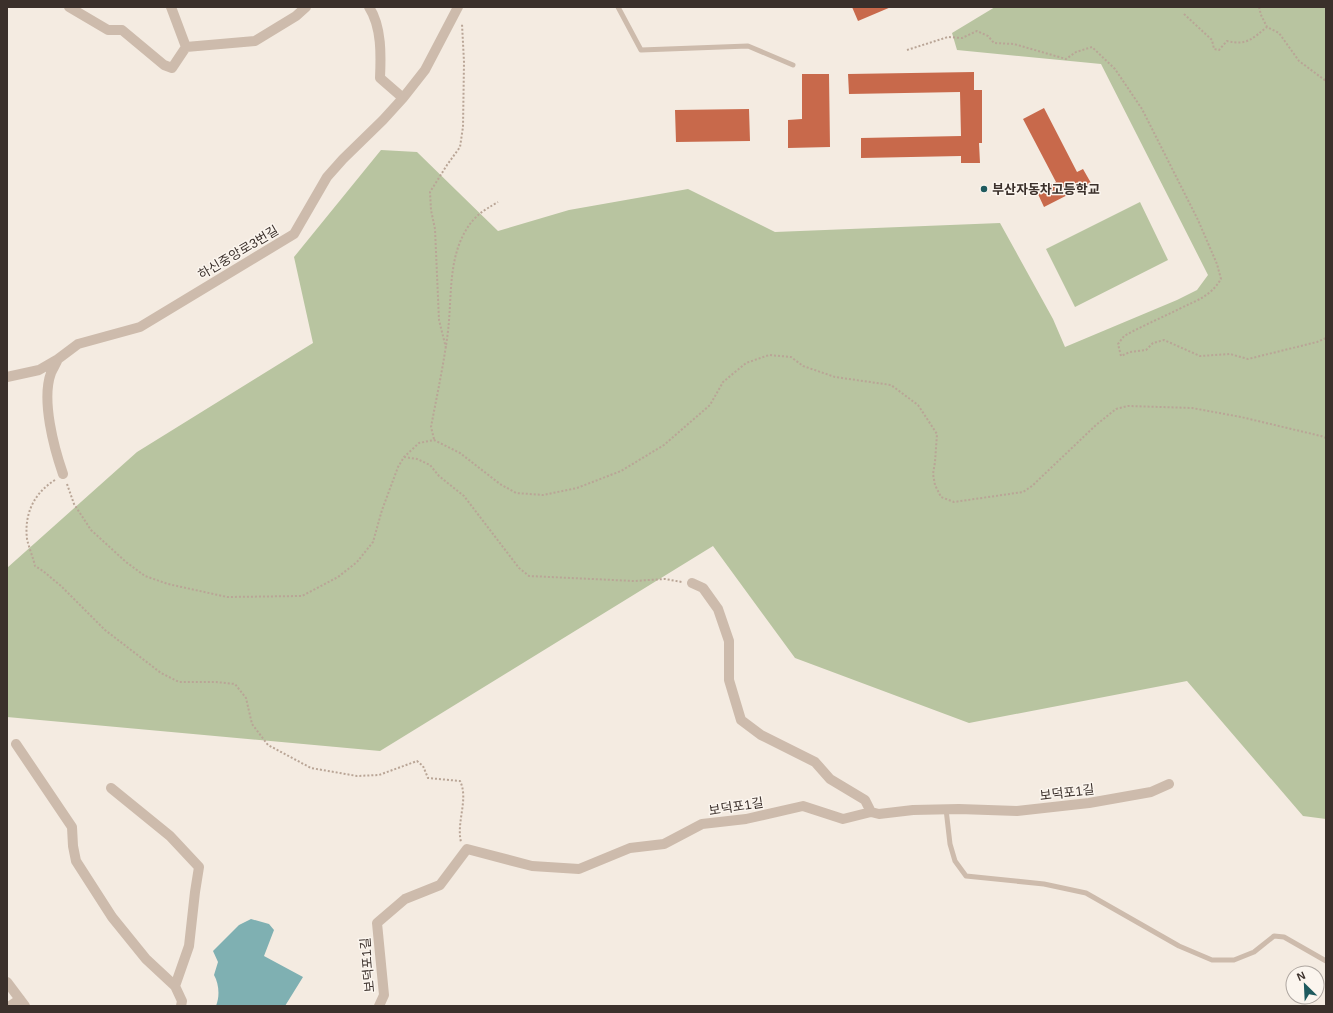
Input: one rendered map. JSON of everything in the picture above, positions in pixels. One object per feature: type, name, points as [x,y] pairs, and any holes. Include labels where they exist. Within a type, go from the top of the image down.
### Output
[{"type":"street","points":[[69,7],[108,30],[122,30],[164,65],[172,68],[186,48],[255,41],[296,16],[306,7]]},
{"type":"street","points":[[171,7],[186,48]]},
{"type":"street","points":[[369,7],[373,13],[381,46],[380,78],[403,98]]},
{"type":"street","name":"하신중앙로3번길","points":[[7,378],[39,370],[58,359],[78,344],[140,327],[294,234],[327,177],[403,98],[425,70],[458,8]]},
{"type":"street","points":[[58,359],[51,374],[48,393],[49,421],[53,442],[63,474]]},
{"type":"street","points":[[692,583],[703,588],[718,609],[729,641],[729,680],[741,720],[761,735],[815,762],[830,779],[865,800],[871,812]]},
{"type":"street","points":[[16,744],[72,827],[76,862],[108,911],[146,959],[175,986],[182,1001],[181,1006]]},
{"type":"street","name":"보덕포1길","points":[[379,1006],[384,995],[377,923],[406,898],[440,885],[467,849],[532,866],[579,869],[630,848],[664,844],[702,824],[746,819],[803,806],[843,819],[871,812],[879,814],[913,810],[946,809],[1024,810],[1089,803],[1150,792],[1169,784]]},
{"type":"street","points":[[111,788],[170,836],[200,867],[195,892],[189,946],[175,986]]},
{"type":"street","points":[[7,982],[22,1002],[10,1006]]},
{"type":"lane","points":[[618,7],[641,50],[748,46],[793,65]]},
{"type":"lane","points":[[946,809],[950,844],[955,861],[966,876],[1044,884],[1086,893],[1179,946],[1212,960],[1234,960],[1254,952],[1274,936],[1284,937],[1326,961]]},
{"type":"path","points":[[1259,7],[1267,27],[1279,33],[1299,61],[1326,81]]},
{"type":"path","points":[[446,348],[439,320],[435,229],[431,210],[430,192],[460,146],[464,127],[464,62],[461,20],[458,8]]},
{"type":"path","points":[[1184,14],[1212,40],[1214,49],[1220,50],[1227,41],[1238,44],[1252,39],[1267,27]]},
{"type":"path","points":[[907,50],[948,37],[962,38],[977,31],[988,36],[994,43],[1014,44],[1066,59],[1076,52],[1092,47],[1115,69],[1142,109],[1174,172],[1198,220],[1217,264],[1221,279],[1215,288],[1201,299],[1124,336],[1118,344],[1121,356],[1130,352],[1146,350],[1153,343],[1164,340],[1200,356],[1230,354],[1248,359],[1318,342],[1326,338]]},
{"type":"path","points":[[434,440],[430,427],[446,348],[451,308],[452,274],[459,245],[466,230],[476,215],[498,202]]},
{"type":"path","points":[[467,849],[461,841],[459,832],[463,787],[460,781],[428,778],[423,766],[417,761],[378,775],[357,776],[311,768],[268,745],[252,724],[246,698],[235,684],[216,682],[179,682],[161,673],[105,630],[61,586],[35,566],[28,539],[27,522],[29,509],[44,486],[63,474],[74,504],[91,530],[126,562],[145,576],[168,584],[227,597],[302,596],[338,577],[357,562],[373,542],[382,510],[398,467],[404,457],[419,443],[434,440],[460,453],[500,484],[516,493],[543,495],[577,488],[621,471],[664,445],[710,405],[723,382],[746,363],[770,355],[791,357],[803,366],[835,377],[886,384],[898,389],[918,405],[937,434],[933,474],[935,485],[941,496],[954,502],[1024,492],[1106,417],[1116,409],[1128,406],[1192,408],[1241,417],[1326,438]]},
{"type":"path","points":[[404,457],[417,459],[430,465],[439,476],[464,496],[519,568],[529,576],[634,581],[665,579],[692,583]]},
{"type":"green space","points":[[995,7],[1326,7],[1326,819],[1303,816],[1187,681],[969,723],[795,658],[713,546],[380,751],[7,717],[7,568],[137,452],[313,343],[294,257],[381,150],[417,152],[498,231],[569,210],[688,189],[775,232],[1000,223],[1053,319],[1065,347],[1177,300],[1197,290],[1208,275],[1101,64],[957,50],[952,33]]},
{"type":"green space","points":[[1140,202],[1168,260],[1075,307],[1046,249]]},
{"type":"water","points":[[251,919],[269,924],[274,930],[264,956],[303,977],[285,1006],[216,1006],[218,990],[214,975],[218,962],[213,951],[239,925]]},
{"type":"building","points":[[852,7],[891,7],[858,21]]},
{"type":"building","points":[[974,72],[974,90],[982,90],[982,143],[979,143],[980,163],[961,163],[961,156],[861,158],[861,138],[961,136],[960,92],[849,94],[848,74]]},
{"type":"building","points":[[802,74],[829,74],[830,147],[788,148],[788,120],[802,119]]},
{"type":"building","points":[[1044,108],[1077,172],[1083,169],[1091,183],[1044,207],[1037,192],[1056,182],[1023,119]]},
{"type":"building","points":[[749,109],[750,141],[676,142],[675,110]]},
{"type":"place","name":"부산자동차고등학교","points":[[984,189]]}]
